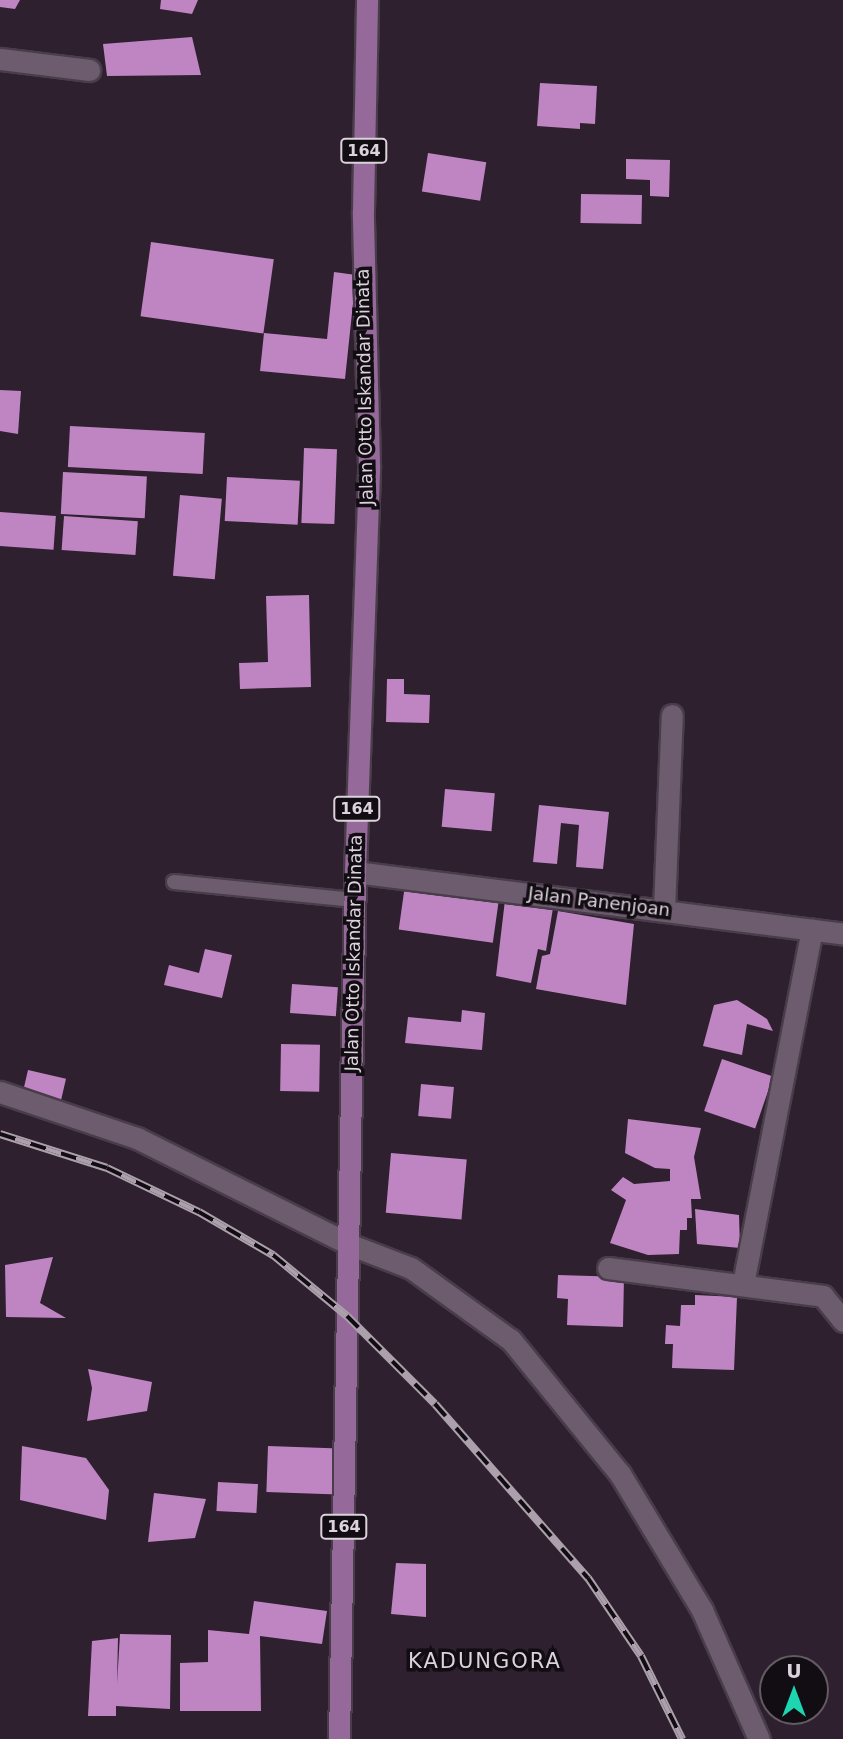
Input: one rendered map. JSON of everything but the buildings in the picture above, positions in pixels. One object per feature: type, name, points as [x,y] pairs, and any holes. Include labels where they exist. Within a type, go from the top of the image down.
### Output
[{"type":"main road","name":"Jalan Otto Iskandar Dinata","points":[[339,1739],[351,1245],[354,900],[369,465],[363,211],[367,0]]},
{"type":"street","points":[[0,59],[89,70]]},
{"type":"street","points":[[664,910],[672,715]]},
{"type":"street","name":"Jalan Panenjoan","points":[[355,872],[843,934]]},
{"type":"street","points":[[743,1284],[812,930]]},
{"type":"street","points":[[0,1092],[137,1138],[351,1245],[438,1283],[511,1340],[620,1474],[702,1610],[759,1739]]},
{"type":"street","points":[[608,1268],[823,1296],[843,1321]]},
{"type":"lane","points":[[174,881],[354,900]]},
{"type":"railway","points":[[0,1134],[107,1168],[199,1212],[273,1255],[347,1316],[435,1404],[588,1578],[641,1656],[682,1739]]},
{"type":"district","name":"KADUNGORA","points":[[485,1661]]}]
